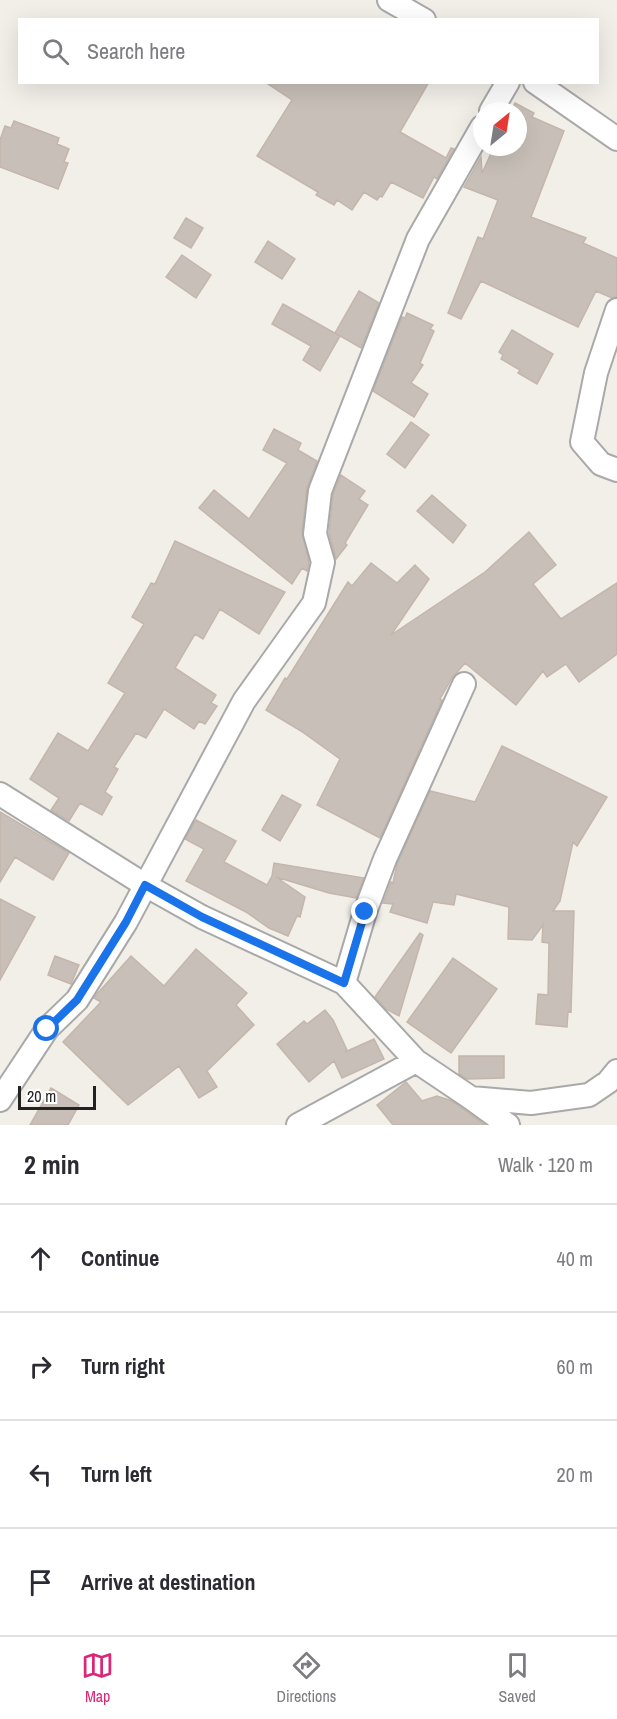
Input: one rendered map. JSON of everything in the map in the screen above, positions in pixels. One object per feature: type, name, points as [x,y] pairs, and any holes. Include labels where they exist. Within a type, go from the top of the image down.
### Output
[{"type":"street","points":[[389,0],[420,18]]},
{"type":"street","points":[[496,102],[507,84]]},
{"type":"street","points":[[538,84],[617,139]]},
{"type":"street","points":[[0,1100],[47,1029],[77,1000],[126,922],[244,701],[314,603],[323,562],[315,534],[320,491],[418,239],[473,144]]},
{"type":"street","points":[[617,310],[596,373],[582,442],[601,464],[617,470]]},
{"type":"street","points":[[344,983],[365,912],[385,859],[464,684]]},
{"type":"street","points":[[0,794],[145,885],[202,917],[344,983],[416,1061],[508,1125]]},
{"type":"street","points":[[298,1125],[416,1061]]},
{"type":"street","points":[[471,1098],[531,1103],[589,1095],[608,1082],[617,1071]]},
{"type":"building","points":[[268,84],[428,84],[400,132],[446,158],[451,148],[454,149],[437,179],[434,177],[423,198],[391,182],[382,197],[380,196],[377,200],[364,192],[352,210],[337,200],[334,205],[316,195],[318,192],[257,156],[292,100]]},
{"type":"building","points":[[527,109],[534,113],[532,117],[564,131],[531,217],[586,238],[583,243],[617,258],[617,297],[612,298],[596,291],[578,327],[481,281],[461,319],[448,313],[478,237],[483,239],[498,200],[464,187],[481,157],[482,173],[490,156],[527,156]]},
{"type":"building","points":[[14,121],[59,138],[57,144],[69,149],[64,162],[68,163],[58,189],[0,167],[0,140],[5,126],[11,128]]},
{"type":"building","points":[[186,218],[203,228],[191,248],[174,238]]},
{"type":"building","points":[[268,241],[295,259],[282,279],[255,262]]},
{"type":"building","points":[[182,255],[211,275],[196,298],[166,277]]},
{"type":"building","points":[[359,291],[379,303],[361,348],[335,333]]},
{"type":"building","points":[[283,304],[340,336],[320,371],[303,360],[311,346],[272,324]]},
{"type":"building","points":[[407,313],[433,325],[430,329],[434,331],[420,363],[423,365],[411,383],[428,394],[414,417],[373,391],[402,317],[405,318]]},
{"type":"building","points":[[512,330],[553,354],[537,384],[518,373],[520,370],[501,359],[503,355],[499,352]]},
{"type":"building","points":[[411,422],[429,435],[405,468],[387,454]]},
{"type":"building","points":[[274,429],[301,443],[298,450],[317,461],[307,489],[302,532],[309,562],[307,571],[302,568],[292,584],[199,508],[214,490],[249,519],[287,463],[263,450]]},
{"type":"building","points":[[341,475],[365,491],[359,499],[368,505],[345,543],[347,545],[336,559],[329,533],[333,494]]},
{"type":"building","points":[[432,495],[466,525],[453,543],[417,511]]},
{"type":"building","points":[[529,532],[556,565],[533,584],[561,619],[617,583],[617,654],[579,682],[566,664],[547,677],[543,671],[516,705],[465,663],[452,678],[440,699],[442,700],[380,838],[317,805],[340,759],[301,731],[266,710],[348,582],[352,586],[371,563],[397,583],[415,565],[429,579],[391,635],[485,572]]},
{"type":"building","points":[[175,541],[285,592],[259,634],[220,609],[203,639],[195,634],[175,668],[216,695],[211,703],[217,706],[205,724],[199,721],[194,729],[164,709],[146,738],[136,733],[114,767],[118,769],[105,792],[112,797],[102,815],[80,803],[69,821],[51,810],[59,798],[30,779],[58,733],[88,751],[125,693],[108,683],[144,624],[132,617],[151,583],[155,584]]},
{"type":"building","points":[[502,746],[607,797],[577,846],[573,842],[560,901],[553,911],[574,911],[571,1012],[568,1011],[567,1027],[536,1024],[538,994],[548,995],[549,943],[542,942],[543,925],[532,940],[508,939],[509,907],[456,894],[454,905],[433,902],[427,923],[390,912],[393,904],[383,903],[391,882],[393,883],[397,864],[430,791],[475,802]]},
{"type":"building","points":[[282,795],[301,805],[280,841],[262,830]]},
{"type":"building","points":[[0,812],[69,853],[53,880],[15,857],[0,882]]},
{"type":"building","points":[[196,820],[236,841],[224,862],[267,885],[272,876],[274,863],[364,878],[356,898],[329,893],[276,877],[305,897],[300,917],[297,916],[288,936],[269,928],[246,912],[186,881],[204,849],[185,839]]},
{"type":"building","points":[[0,899],[35,917],[0,980]]},
{"type":"building","points":[[420,933],[423,935],[399,1016],[386,1009],[375,997]]},
{"type":"building","points":[[196,949],[247,993],[236,1005],[254,1025],[207,1071],[217,1087],[199,1098],[179,1066],[128,1105],[63,1042],[101,1002],[94,998],[131,956],[164,986]]},
{"type":"building","points":[[55,956],[79,965],[71,984],[48,975]]},
{"type":"building","points":[[453,958],[497,989],[451,1053],[407,1022]]},
{"type":"building","points":[[325,1010],[333,1020],[347,1050],[345,1052],[374,1039],[384,1059],[342,1078],[334,1061],[309,1082],[277,1044],[304,1021],[307,1024]]},
{"type":"building","points":[[459,1056],[504,1056],[504,1078],[467,1079],[459,1074]]},
{"type":"building","points":[[406,1082],[422,1101],[437,1096],[452,1101],[485,1125],[393,1125],[377,1105]]},
{"type":"building","points":[[51,1088],[79,1105],[68,1125],[30,1125]]},
{"type":"route","points":[[47,1029],[77,1000],[126,922],[145,885],[202,917],[344,983],[365,912]]}]
